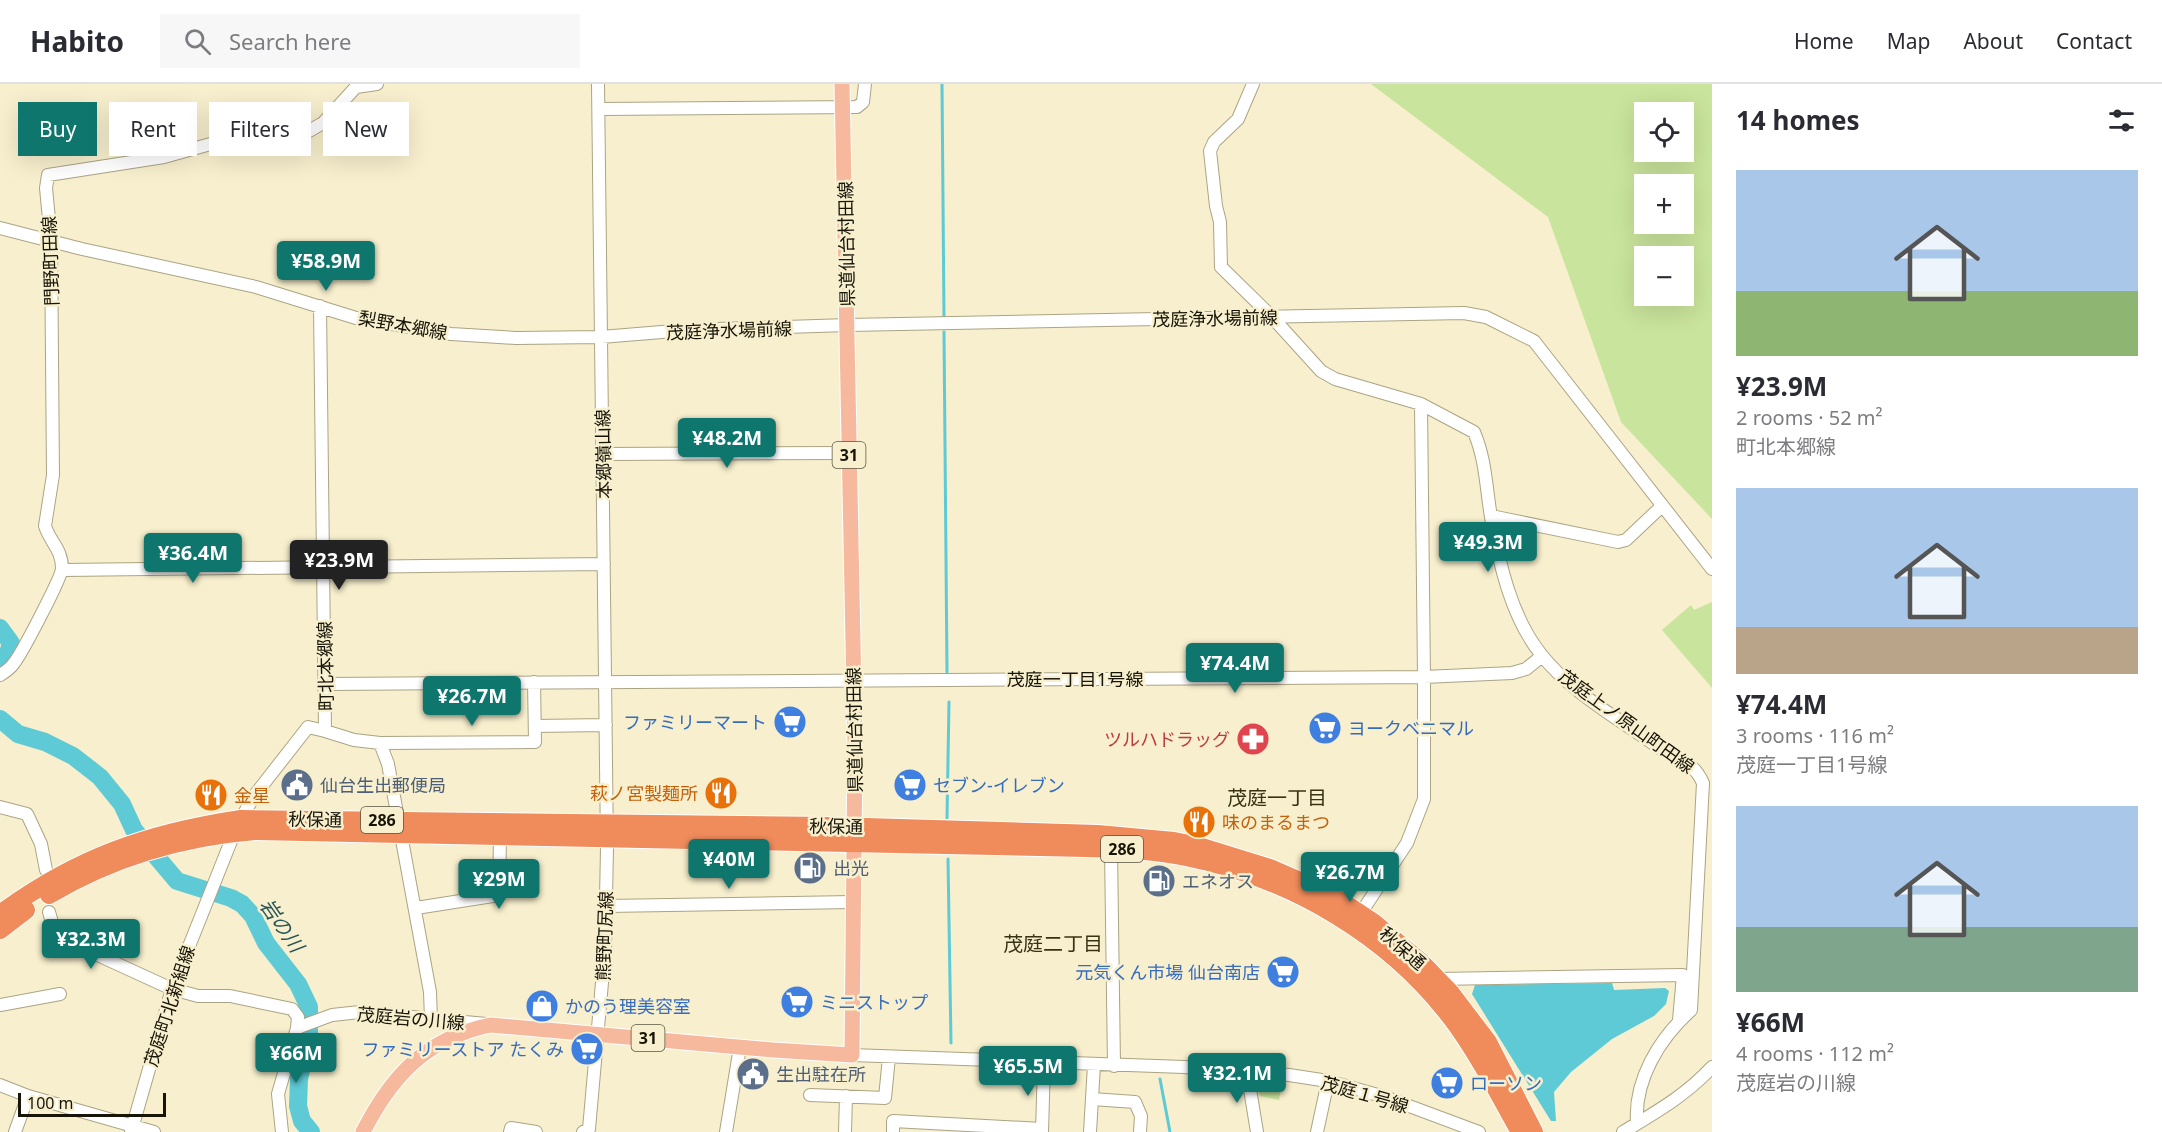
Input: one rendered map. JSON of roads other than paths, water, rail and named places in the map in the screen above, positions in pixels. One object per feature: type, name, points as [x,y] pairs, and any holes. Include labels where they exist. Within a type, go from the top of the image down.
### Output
[{"type":"highway","name":"秋保通","points":[[0,914],[63,872],[139,846],[163,840],[197,838],[237,826],[282,831],[400,827],[855,835],[1098,834],[1174,841],[1270,868],[1332,895],[1400,963],[1454,1022],[1477,1054],[1520,1132]]},
{"type":"highway","name":"秋保通","points":[[400,827],[500,836],[607,831]]},
{"type":"highway","name":"秋保通","points":[[855,835],[1112,849],[1184,857],[1244,872],[1356,920],[1420,961],[1437,979],[1488,1042],[1533,1132]]},
{"type":"highway","name":"秋保通","points":[[0,930],[63,886],[139,846]]},
{"type":"main road","name":"県道仙台村田線","points":[[842,84],[854,680],[855,835],[852,1054]]},
{"type":"main road","name":"31","points":[[363,1132],[392,1082],[421,1055],[449,1038],[490,1025],[740,1047],[852,1054]]},
{"type":"street","name":"門野町田線","points":[[63,570],[58,546],[47,534],[45,526],[53,475],[51,240],[46,188],[48,175],[164,157],[232,138],[263,142],[302,135],[323,123],[356,87],[376,84]]},
{"type":"street","name":"本郷嶺山線","points":[[598,84],[607,831]]},
{"type":"street","points":[[599,109],[857,107],[863,102],[865,84]]},
{"type":"street","name":"茂庭上ノ原山町田線","points":[[1253,84],[1238,119],[1214,142],[1210,151],[1212,178],[1221,222],[1221,267],[1272,317],[1321,371],[1335,379],[1421,404],[1474,432],[1486,475],[1491,516],[1503,571],[1520,620],[1542,656],[1580,690],[1623,722],[1662,749],[1692,764],[1703,783],[1690,1010],[1663,1038],[1644,1078],[1635,1106],[1637,1123]]},
{"type":"street","name":"梨野本郷線","points":[[0,228],[82,249],[256,287],[356,318],[451,334],[516,338],[601,337]]},
{"type":"street","name":"町北本郷線","points":[[320,306],[325,731],[354,740],[380,743],[535,742],[535,726]]},
{"type":"street","name":"茂庭浄水場前線","points":[[601,337],[686,330],[848,325],[1464,314],[1486,316],[1534,341],[1712,569]]},
{"type":"street","points":[[1356,920],[1407,843],[1424,799],[1421,404]]},
{"type":"street","points":[[604,454],[849,453]]},
{"type":"street","points":[[1491,516],[1618,542],[1626,540],[1662,506]]},
{"type":"street","points":[[0,675],[12,666],[63,570],[604,564]]},
{"type":"street","name":"茂庭一丁目1号線","points":[[326,684],[1424,677],[1512,673],[1526,669],[1542,656]]},
{"type":"street","points":[[534,682],[535,726],[606,725]]},
{"type":"street","name":"茂庭町北新組線","points":[[132,1130],[172,989],[199,916],[237,826],[254,796],[308,727],[325,731]]},
{"type":"street","points":[[380,743],[388,764],[416,908],[430,992],[431,1019]]},
{"type":"street","points":[[0,807],[27,814],[41,844],[46,870]]},
{"type":"street","name":"熊野町尻線","points":[[583,1132],[589,1130],[605,949],[607,831]]},
{"type":"street","points":[[416,908],[499,895],[500,836]]},
{"type":"street","points":[[1112,849],[1114,1066]]},
{"type":"street","points":[[606,906],[853,902]]},
{"type":"street","points":[[50,912],[54,929],[64,940],[172,989],[198,996],[230,996],[292,1009],[298,1017],[300,1027],[278,1094],[282,1132]]},
{"type":"street","points":[[1437,979],[1683,975],[1680,1020]]},
{"type":"street","points":[[0,1005],[60,994]]},
{"type":"street","name":"茂庭岩の川線","points":[[300,1027],[332,1015],[360,1012],[490,1025]]},
{"type":"street","points":[[726,1132],[740,1047]]},
{"type":"street","name":"茂庭１号線","points":[[852,1054],[1247,1071],[1328,1081],[1385,1097],[1463,1129],[1479,1132]]},
{"type":"street","points":[[810,1095],[885,1098],[889,1057]]},
{"type":"street","points":[[893,1132],[893,1121],[1042,1131],[1044,1063]]},
{"type":"street","points":[[1090,1132],[1094,1065]]},
{"type":"street","points":[[1623,1132],[1652,1117],[1692,1088],[1712,1067]]},
{"type":"street","points":[[1247,1071],[1257,1132]]},
{"type":"street","points":[[1317,1132],[1328,1081]]},
{"type":"street","points":[[0,1085],[132,1130],[154,1132]]},
{"type":"street","points":[[15,1132],[28,1096]]},
{"type":"street","points":[[845,1132],[846,1096]]},
{"type":"street","points":[[1092,1099],[1135,1102],[1141,1116],[1140,1132]]},
{"type":"street","points":[[510,1132],[511,1128],[536,1132]]},
{"type":"water","points":[[1612,983],[1614,990],[1665,988],[1669,991],[1666,1004],[1654,1016],[1612,1039],[1571,1072],[1554,1092],[1556,1121],[1551,1121],[1472,994],[1475,985]]},
{"type":"waterway","points":[[942,84],[944,318]]},
{"type":"waterway","points":[[944,332],[947,672]]},
{"type":"waterway","name":"岩の川","points":[[0,628],[11,643],[7,657],[0,662]]},
{"type":"waterway","points":[[947,818],[949,702]]},
{"type":"waterway","name":"岩の川","points":[[0,719],[18,734],[45,742],[73,756],[100,777],[122,804],[134,830],[177,881],[231,898],[242,904],[253,916],[266,943],[298,984],[309,1007],[309,1035],[299,1079],[298,1106],[302,1121],[311,1132]]},
{"type":"waterway","points":[[948,859],[951,1043]]},
{"type":"waterway","points":[[1160,1079],[1170,1132]]},
{"type":"place","name":"ファミリーマート","points":[[790,722]]},
{"type":"place","name":"ヨークベニマル","points":[[1325,728]]},
{"type":"place","name":"ツルハドラッグ","points":[[1253,739]]},
{"type":"place","name":"仙台生出郵便局","points":[[297,785]]},
{"type":"place","name":"セブン-イレブン","points":[[910,785]]},
{"type":"place","name":"萩ノ宮製麺所","points":[[721,793]]},
{"type":"place","name":"金星","points":[[211,795]]},
{"type":"place","name":"味のまるまつ","points":[[1199,822]]},
{"type":"place","name":"出光","points":[[810,868]]},
{"type":"place","name":"エネオス","points":[[1159,881]]},
{"type":"place","name":"元気くん市場 仙台南店","points":[[1283,972]]},
{"type":"place","name":"ミニストップ","points":[[797,1002]]},
{"type":"place","name":"かのう理美容室","points":[[542,1006]]},
{"type":"place","name":"ファミリーストア たくみ","points":[[587,1049]]},
{"type":"place","name":"生出駐在所","points":[[753,1074]]},
{"type":"place","name":"ローソン","points":[[1447,1083]]},
{"type":"district","name":"茂庭一丁目","points":[[1277,797]]},
{"type":"district","name":"茂庭二丁目","points":[[1053,943]]}]
